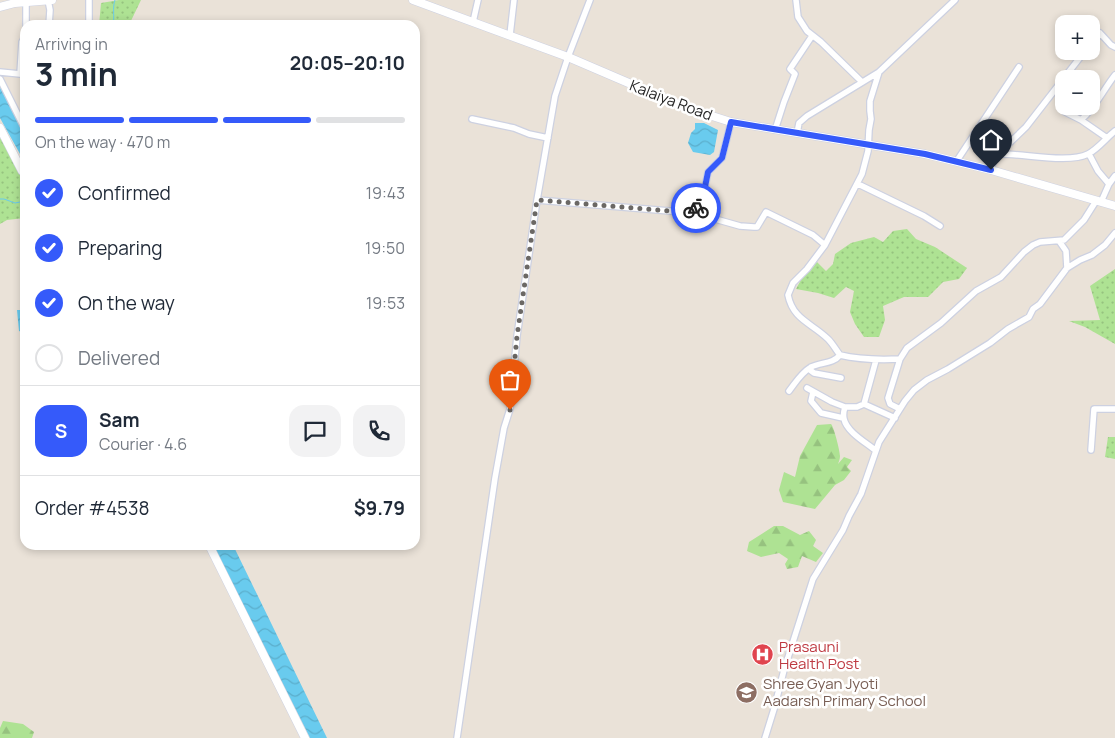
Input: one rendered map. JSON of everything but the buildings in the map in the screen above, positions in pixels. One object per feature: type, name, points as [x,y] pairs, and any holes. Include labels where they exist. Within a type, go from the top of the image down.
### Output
[{"type":"main road","points":[[0,7],[52,0]]},
{"type":"main road","name":"Kalaiya Road","points":[[413,0],[568,57],[670,101],[731,122],[925,154],[991,170],[1115,206]]},
{"type":"main road","points":[[0,128],[20,167]]},
{"type":"main road","points":[[212,550],[306,738]]},
{"type":"street","points":[[48,0],[49,20]]},
{"type":"street","points":[[89,0],[89,20]]},
{"type":"street","points":[[472,22],[478,0]]},
{"type":"street","points":[[510,35],[514,0]]},
{"type":"street","points":[[457,738],[495,478],[504,428],[510,410],[517,336],[537,200],[555,96],[590,0]]},
{"type":"street","points":[[796,0],[800,22],[812,36],[862,82]]},
{"type":"street","points":[[797,134],[799,123],[807,116],[879,72],[955,0]]},
{"type":"street","points":[[26,2],[26,20]]},
{"type":"street","points":[[1100,33],[1115,47]]},
{"type":"street","points":[[775,130],[795,74],[790,68],[812,36]]},
{"type":"street","points":[[991,170],[995,156],[1026,127],[1078,60]]},
{"type":"street","points":[[956,162],[1019,67]]},
{"type":"street","points":[[0,72],[20,74]]},
{"type":"street","points":[[879,72],[870,101],[872,119],[868,130],[865,164],[858,184],[825,245],[807,269],[793,283],[788,295],[792,309],[799,317],[828,338],[840,355],[857,359],[900,359]]},
{"type":"street","points":[[1081,120],[1090,112],[1115,75]]},
{"type":"street","points":[[0,78],[20,119]]},
{"type":"street","points":[[1071,115],[1107,138]]},
{"type":"street","points":[[472,119],[548,138]]},
{"type":"street","points":[[694,213],[704,192],[708,172],[722,158],[731,122]]},
{"type":"street","points":[[998,154],[1078,157],[1089,154],[1115,131]]},
{"type":"street","points":[[1089,154],[1098,171],[1109,184]]},
{"type":"street","points":[[900,409],[890,404],[888,398],[900,359],[907,348],[941,324],[976,291],[1001,277],[1033,245],[1040,242],[1064,240],[1074,232],[1115,176]]},
{"type":"street","points":[[858,184],[917,212],[940,226]]},
{"type":"street","points":[[537,200],[694,213],[740,226],[754,227],[757,227],[766,212],[813,235],[825,245]]},
{"type":"street","points":[[765,738],[813,579],[861,494],[875,450],[900,409],[914,390],[927,380],[990,343],[1008,328],[1029,317],[1033,309],[1040,304],[1067,268],[1092,255],[1105,245],[1115,233]]},
{"type":"street","points":[[1059,241],[1066,251],[1067,268]]},
{"type":"street","points":[[789,391],[802,374],[810,368],[833,361],[840,355]]},
{"type":"street","points":[[864,404],[876,360]]},
{"type":"street","points":[[810,368],[814,373],[841,378]]},
{"type":"street","points":[[807,388],[845,407],[857,407],[864,404],[895,418]]},
{"type":"street","points":[[813,392],[811,401],[821,413],[843,418],[855,435],[875,450]]},
{"type":"street","points":[[843,418],[845,407]]},
{"type":"street","points":[[1091,450],[1094,409],[1115,409]]},
{"type":"green space","points":[[119,0],[141,0],[131,20],[99,20],[101,3]]},
{"type":"green space","points":[[0,138],[20,171],[20,219],[7,220],[0,224]]},
{"type":"green space","points":[[907,229],[916,239],[935,247],[967,268],[959,279],[943,282],[928,297],[904,297],[883,306],[885,320],[879,337],[864,337],[855,324],[850,312],[854,291],[846,287],[834,298],[796,289],[802,278],[816,261],[826,271],[833,264],[835,254],[851,243],[874,237],[883,242],[893,231]]},
{"type":"green space","points":[[1115,269],[1115,344],[1085,327],[1069,321],[1100,320],[1090,286]]},
{"type":"green space","points":[[831,424],[840,453],[838,464],[844,457],[852,460],[847,467],[851,471],[844,480],[835,485],[815,509],[783,502],[779,490],[784,472],[795,477],[800,456],[817,425]]},
{"type":"green space","points":[[1108,437],[1115,437],[1115,459],[1105,457]]},
{"type":"green space","points":[[774,526],[783,526],[800,535],[809,531],[816,540],[813,546],[823,553],[816,562],[802,556],[798,567],[787,569],[785,564],[788,559],[779,553],[761,557],[747,551],[749,542]]},
{"type":"green space","points":[[3,721],[23,724],[34,732],[32,738],[0,738],[0,728]]},
{"type":"water","points":[[0,87],[20,124],[20,154],[0,118]]},
{"type":"water","points":[[695,123],[704,123],[718,130],[714,152],[710,155],[693,152],[688,143],[691,133],[695,129]]},
{"type":"water","points":[[17,310],[20,310],[19,331]]},
{"type":"water","points":[[216,550],[235,550],[327,738],[310,738]]},
{"type":"waterway","points":[[114,20],[115,0]]},
{"type":"waterway","points":[[0,199],[15,203],[20,202]]},
{"type":"way so far","points":[[510,410],[525,272],[537,200],[694,213],[696,208]]},
{"type":"place","name":"Prasauni Health Post","points":[[763,655]]},
{"type":"place","name":"Shree Gyan Jyoti Aadarsh Primary School","points":[[747,692]]},
{"type":"route","points":[[696,208],[704,192],[708,172],[722,158],[731,122],[925,154],[991,170]]}]
